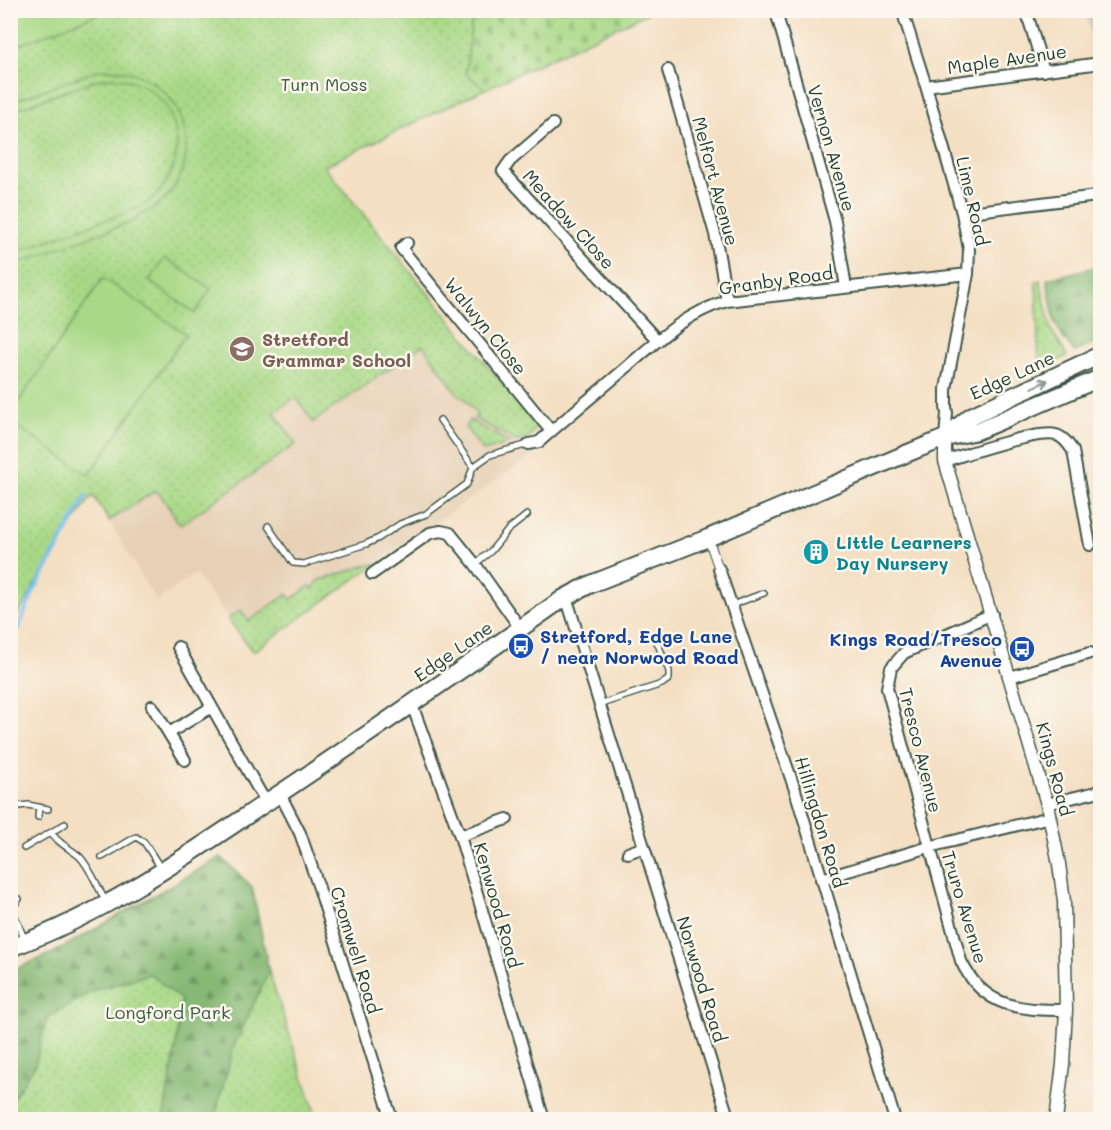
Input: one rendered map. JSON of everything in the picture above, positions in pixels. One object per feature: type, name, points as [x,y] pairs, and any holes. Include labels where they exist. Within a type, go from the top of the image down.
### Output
[{"type":"highway","name":"Edge Lane","points":[[945,438],[971,416],[1101,355]]},
{"type":"highway","name":"Edge Lane","points":[[18,945],[107,904],[163,871],[564,598],[591,584],[708,538],[945,438],[977,431],[1101,378]]},
{"type":"street","name":"Lime Road","points":[[902,10],[962,213],[969,249],[968,274],[948,372],[945,396],[947,412],[945,438]]},
{"type":"street","points":[[1026,10],[1044,70]]},
{"type":"street","name":"Vernon Avenue","points":[[778,19],[835,220],[846,287]]},
{"type":"street","name":"Maple Avenue","points":[[926,86],[1093,64]]},
{"type":"street","name":"Melfort Avenue","points":[[668,70],[715,234],[727,301]]},
{"type":"street","name":"Meadow Close","points":[[553,124],[510,161],[503,171],[658,341]]},
{"type":"street","points":[[962,213],[1097,196]]},
{"type":"street","name":"Walwyn Close","points":[[407,243],[401,249],[551,431]]},
{"type":"street","name":"Granby Road","points":[[529,444],[539,442],[658,341],[696,312],[727,301],[968,274]]},
{"type":"street","points":[[945,461],[982,449],[1042,435],[1057,435],[1067,442],[1073,451],[1090,545]]},
{"type":"street","name":"Kings Road","points":[[945,438],[945,461],[1047,804],[1064,901],[1066,1010],[1063,1064],[1056,1119]]},
{"type":"street","points":[[372,574],[430,533],[441,531],[450,533],[520,628]]},
{"type":"street","name":"Hillingdon Road","points":[[708,538],[795,790],[895,1119]]},
{"type":"street","name":"Norwood Road","points":[[564,598],[569,606],[601,704],[729,1119]]},
{"type":"street","name":"Tresco Avenue","points":[[929,847],[887,688],[888,678],[891,668],[904,653],[992,614]]},
{"type":"street","name":"Cromwell Road","points":[[178,647],[212,707],[273,798],[300,833],[392,1119]]},
{"type":"street","points":[[1010,677],[1090,653]]},
{"type":"street","name":"Kenwood Road","points":[[410,704],[460,836],[544,1119]]},
{"type":"street","points":[[152,706],[185,760]]},
{"type":"street","points":[[169,733],[212,707]]},
{"type":"street","points":[[1047,804],[1101,791]]},
{"type":"street","points":[[821,879],[929,847],[1050,817]]},
{"type":"street","points":[[460,836],[507,819]]},
{"type":"street","points":[[628,853],[644,847]]},
{"type":"street","name":"Truro Avenue","points":[[929,847],[961,961],[975,984],[999,1002],[1015,1007],[1066,1010]]},
{"type":"lane","points":[[440,420],[473,467]]},
{"type":"lane","points":[[268,526],[293,563],[303,564],[366,544],[400,524],[426,514],[467,484],[473,467],[490,455],[529,444]]},
{"type":"lane","points":[[475,564],[491,551],[508,530],[527,515]]},
{"type":"lane","points":[[732,605],[764,593]]},
{"type":"lane","points":[[601,704],[662,684],[669,679],[669,671],[657,642]]},
{"type":"lane","points":[[10,807],[28,806],[48,809]]},
{"type":"lane","points":[[38,817],[39,807]]},
{"type":"lane","points":[[24,848],[65,824]]},
{"type":"lane","points":[[51,832],[58,841],[85,863],[107,904]]},
{"type":"lane","points":[[102,857],[136,837],[144,842],[163,871]]},
{"type":"lane","points":[[18,945],[11,909],[19,899]]},
{"type":"shaded area","points":[[1085,11],[1100,11],[1100,77],[1093,42]]},
{"type":"shaded area","name":"Stretford Grammar School","points":[[10,63],[269,140],[537,426],[528,439],[530,450],[535,454],[352,580],[353,582],[253,652],[195,574],[156,601],[94,495]]},
{"type":"green space","points":[[11,10],[105,10],[105,11],[11,48]]},
{"type":"green space","points":[[473,10],[652,11],[485,89],[466,74]]},
{"type":"green space","name":"Stretford Grammar School","points":[[10,11],[473,11],[466,73],[485,89],[324,166],[537,426],[528,439],[515,441],[474,418],[477,415],[465,399],[456,392],[423,345],[313,422],[296,397],[274,412],[296,444],[180,525],[160,494],[155,491],[109,521],[93,495],[64,536],[11,626]]},
{"type":"green space","points":[[98,70],[130,73],[156,85],[174,104],[184,128],[186,154],[179,179],[162,201],[136,217],[136,220],[11,266],[11,254],[131,211],[147,203],[163,186],[173,166],[177,145],[174,125],[166,107],[152,92],[134,82],[110,78],[100,79],[11,111],[11,102]]},
{"type":"green space","points":[[165,258],[211,289],[195,313],[149,281]]},
{"type":"green space","points":[[1100,266],[1100,340],[1075,352],[1063,338],[1054,320],[1047,279]]},
{"type":"green space","points":[[103,278],[186,334],[89,475],[11,422],[11,413]]},
{"type":"green space","points":[[1040,280],[1051,329],[1067,356],[1039,370],[1036,281]]},
{"type":"green space","points":[[470,420],[510,443],[483,451],[465,427]]},
{"type":"green space","points":[[376,564],[253,652],[228,619],[241,610],[249,621],[287,594],[291,599],[310,586],[313,589],[318,581]]},
{"type":"green space","name":"Longford Park","points":[[221,857],[252,887],[269,972],[317,1119],[11,1120],[11,971],[55,952]]},
{"type":"green space","points":[[221,857],[252,887],[269,972],[234,1046],[214,1119],[163,1119],[175,1053],[181,1000],[150,974],[94,990],[47,1018],[35,1065],[11,1101],[11,971],[55,952]]},
{"type":"waterway","points":[[10,648],[33,592],[87,495]]},
{"type":"tram line","points":[[1092,10],[1100,47]]},
{"type":"place","name":"Stretford Grammar School","points":[[242,349]]},
{"type":"place","name":"Little Learners Day Nursery","points":[[816,552]]},
{"type":"place","name":"Stretford, Edge Lane / near Norwood Road","points":[[521,646]]},
{"type":"place","name":"Kings Road/Tresco Avenue","points":[[1022,649]]},
{"type":"park label","name":"Turn Moss","points":[[324,84]]}]
